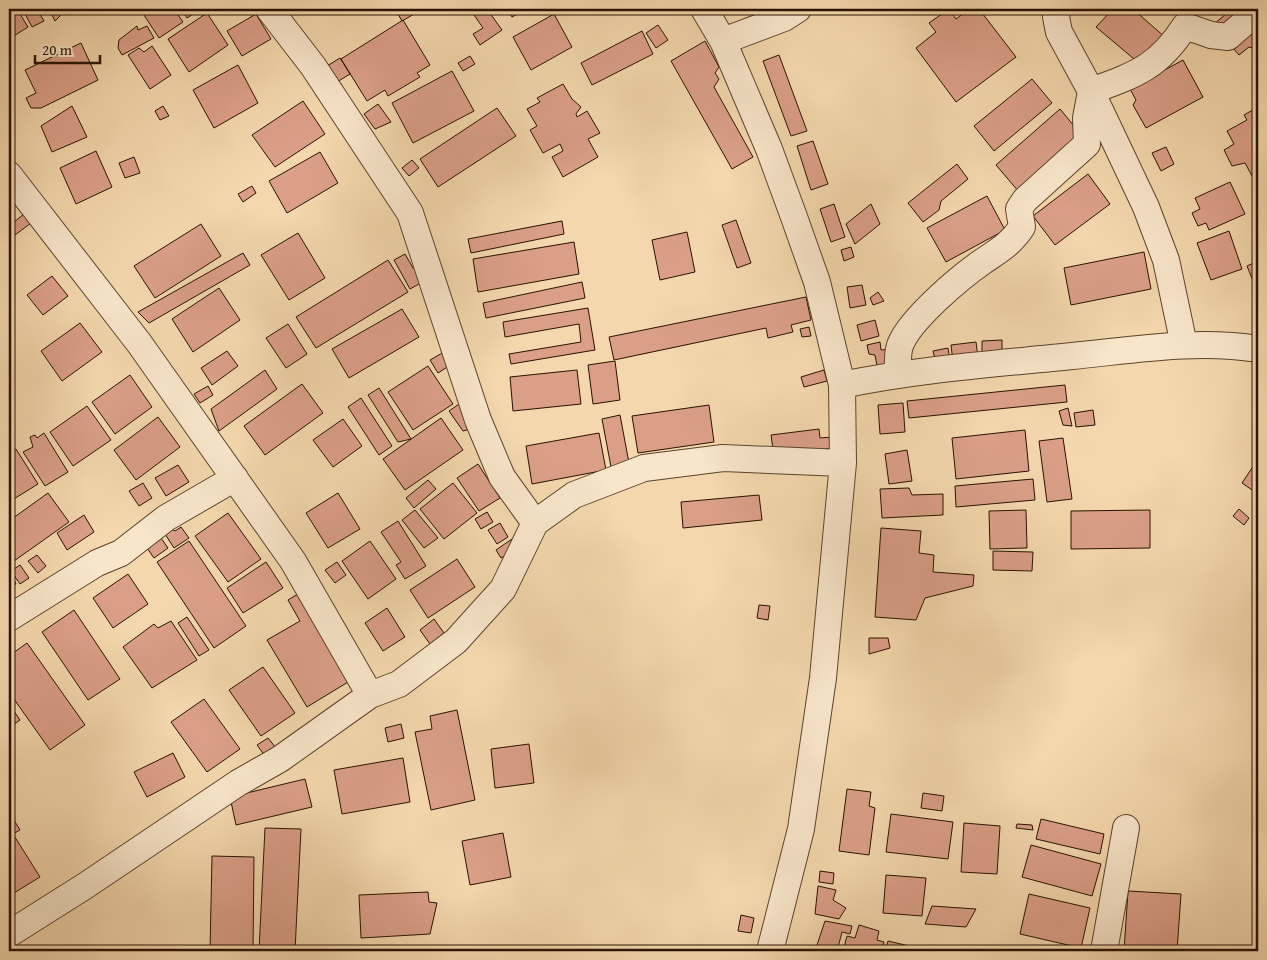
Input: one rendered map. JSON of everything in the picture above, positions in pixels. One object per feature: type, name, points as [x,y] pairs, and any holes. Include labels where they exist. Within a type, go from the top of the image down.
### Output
[{"type":"street","points":[[269,9],[314,66],[410,214],[478,420],[502,478],[535,523]]},
{"type":"street","points":[[704,9],[722,41],[769,149],[794,216],[816,282],[842,385],[843,463],[823,678],[801,829],[770,951]]},
{"type":"street","points":[[722,41],[784,18],[798,9]]},
{"type":"street","points":[[1058,9],[1056,17],[1059,32],[1091,91],[1146,207],[1166,260],[1184,345]]},
{"type":"street","points":[[1091,91],[1132,76],[1158,60],[1185,26],[1211,36],[1228,37],[1244,23],[1258,16]]},
{"type":"street","points":[[898,374],[900,344],[916,322],[939,297],[981,263],[1007,246],[1022,227],[1019,209],[1025,200],[1087,144],[1086,118],[1091,91]]},
{"type":"street","points":[[9,176],[139,344],[294,561],[370,695]]},
{"type":"street","points":[[842,385],[898,374],[1184,345],[1236,345],[1258,349]]},
{"type":"street","points":[[9,934],[85,886],[238,783],[280,760],[370,695],[399,684],[456,641],[503,589],[535,523],[574,495],[644,468],[723,458],[843,463]]},
{"type":"street","points":[[9,618],[97,563],[120,553],[166,518],[235,478]]},
{"type":"street","points":[[1104,951],[1126,828]]},
{"type":"building","points":[[9,9],[17,9],[28,27],[9,39]]},
{"type":"building","points":[[30,9],[37,9],[44,21],[32,27],[24,12]]},
{"type":"building","points":[[49,9],[67,9],[55,21]]},
{"type":"building","points":[[140,9],[174,9],[183,22],[159,38]]},
{"type":"building","points":[[181,9],[201,9],[187,18]]},
{"type":"building","points":[[395,9],[423,9],[402,21]]},
{"type":"building","points":[[470,9],[487,9],[502,30],[480,45],[473,34],[483,28]]},
{"type":"building","points":[[507,9],[527,9],[512,17]]},
{"type":"building","points":[[949,9],[956,19],[969,9],[979,9],[1016,57],[956,102],[916,48],[936,32],[929,23]]},
{"type":"building","points":[[1113,9],[1133,9],[1167,39],[1140,64],[1096,27]]},
{"type":"building","points":[[1232,9],[1255,9],[1225,32],[1214,24]]},
{"type":"building","points":[[207,13],[228,45],[189,72],[168,39]]},
{"type":"building","points":[[256,14],[271,39],[242,56],[227,31]]},
{"type":"building","points":[[554,14],[572,47],[531,70],[513,37]]},
{"type":"building","points":[[403,20],[430,65],[417,73],[420,77],[388,96],[385,90],[367,101],[341,59]]},
{"type":"building","points":[[1250,23],[1258,34],[1258,47],[1256,49],[1249,47],[1239,55],[1227,41]]},
{"type":"building","points":[[658,25],[668,40],[656,48],[646,33]]},
{"type":"building","points":[[137,26],[138,30],[147,26],[154,38],[122,55],[118,48],[119,40]]},
{"type":"building","points":[[642,31],[653,54],[592,85],[581,63]]},
{"type":"building","points":[[705,41],[719,67],[715,73],[719,79],[714,87],[753,157],[732,169],[671,61]]},
{"type":"building","points":[[81,43],[98,80],[41,108],[31,108],[26,98],[36,93],[25,70]]},
{"type":"building","points":[[152,46],[171,75],[150,89],[128,55],[139,48],[144,52]]},
{"type":"building","points":[[779,55],[807,131],[791,136],[763,61]]},
{"type":"building","points":[[470,56],[475,64],[463,71],[458,63]]},
{"type":"building","points":[[340,58],[350,74],[337,82],[327,66]]},
{"type":"building","points":[[1183,60],[1203,97],[1146,128],[1133,105],[1136,100],[1130,89]]},
{"type":"building","points":[[238,65],[258,103],[214,128],[193,90]]},
{"type":"building","points":[[452,71],[474,111],[413,143],[392,103]]},
{"type":"building","points":[[1032,79],[1052,103],[994,151],[974,126]]},
{"type":"building","points":[[563,84],[572,99],[581,107],[576,114],[577,117],[587,111],[600,133],[588,139],[598,157],[563,177],[552,157],[563,151],[560,144],[543,153],[530,130],[537,126],[527,109],[540,102],[537,98]]},
{"type":"building","points":[[303,101],[325,134],[275,167],[252,135]]},
{"type":"building","points":[[378,104],[391,122],[375,129],[364,114]]},
{"type":"building","points":[[72,106],[87,137],[52,152],[41,126]]},
{"type":"building","points":[[163,106],[169,116],[160,120],[155,111]]},
{"type":"building","points":[[1258,107],[1258,187],[1245,163],[1232,166],[1224,150],[1234,144],[1227,131],[1247,120],[1244,115]]},
{"type":"building","points":[[497,108],[516,136],[438,187],[420,159]]},
{"type":"building","points":[[1060,109],[1083,137],[1019,192],[996,165]]},
{"type":"building","points":[[813,141],[828,184],[811,190],[797,146]]},
{"type":"building","points":[[1166,147],[1174,164],[1161,171],[1152,153]]},
{"type":"building","points":[[96,151],[112,187],[76,204],[60,168]]},
{"type":"building","points":[[320,152],[338,183],[287,213],[269,181]]},
{"type":"building","points":[[134,157],[140,173],[125,178],[119,163]]},
{"type":"building","points":[[412,160],[419,168],[409,176],[402,168]]},
{"type":"building","points":[[957,164],[968,179],[941,201],[939,210],[923,222],[908,203]]},
{"type":"building","points":[[1088,174],[1110,204],[1055,245],[1033,216]]},
{"type":"building","points":[[1230,182],[1245,214],[1209,230],[1206,223],[1198,226],[1192,213],[1200,209],[1195,198]]},
{"type":"building","points":[[252,186],[256,193],[243,202],[238,194]]},
{"type":"building","points":[[987,196],[1005,230],[946,262],[927,228]]},
{"type":"building","points":[[834,204],[845,237],[831,242],[820,209]]},
{"type":"building","points":[[871,204],[880,224],[855,244],[846,224]]},
{"type":"building","points":[[24,214],[31,223],[11,238],[9,226]]},
{"type":"building","points":[[736,220],[751,263],[737,268],[722,225]]},
{"type":"building","points":[[562,221],[564,234],[471,253],[468,239]]},
{"type":"building","points":[[201,224],[221,256],[155,298],[134,266]]},
{"type":"building","points":[[1229,231],[1242,269],[1211,280],[1197,243]]},
{"type":"building","points":[[687,232],[695,272],[660,280],[652,240]]},
{"type":"building","points":[[298,233],[325,278],[289,300],[261,255]]},
{"type":"building","points":[[574,242],[579,274],[478,292],[473,259]]},
{"type":"building","points":[[851,247],[854,257],[844,261],[841,250]]},
{"type":"building","points":[[1144,252],[1151,289],[1071,305],[1064,268]]},
{"type":"building","points":[[243,253],[250,265],[149,323],[138,312]]},
{"type":"building","points":[[405,254],[413,268],[419,268],[426,280],[410,289],[394,260]]},
{"type":"building","points":[[388,260],[408,292],[316,348],[296,317]]},
{"type":"building","points":[[1258,261],[1258,278],[1253,281],[1247,266]]},
{"type":"building","points":[[52,276],[68,296],[43,315],[27,295]]},
{"type":"building","points":[[582,282],[585,298],[486,318],[483,303]]},
{"type":"building","points":[[862,285],[866,305],[850,308],[847,287]]},
{"type":"building","points":[[219,288],[240,320],[193,352],[172,319]]},
{"type":"building","points":[[878,292],[884,301],[873,305],[870,298]]},
{"type":"building","points":[[806,297],[811,320],[791,325],[793,332],[768,338],[766,328],[614,360],[609,337]]},
{"type":"building","points":[[588,308],[595,350],[511,364],[509,354],[581,342],[579,324],[505,337],[503,322]]},
{"type":"building","points":[[402,309],[419,337],[349,378],[332,349]]},
{"type":"building","points":[[875,320],[879,336],[861,341],[857,325]]},
{"type":"building","points":[[80,323],[102,352],[62,381],[41,351]]},
{"type":"building","points":[[288,324],[307,354],[286,368],[266,338]]},
{"type":"building","points":[[809,327],[811,336],[802,337],[800,329]]},
{"type":"building","points":[[1002,340],[1002,356],[982,357],[982,341]]},
{"type":"building","points":[[880,342],[881,350],[890,349],[892,363],[877,366],[875,355],[869,354],[867,345]]},
{"type":"building","points":[[976,342],[978,358],[953,362],[951,345]]},
{"type":"building","points":[[948,348],[950,360],[936,363],[933,351]]},
{"type":"building","points":[[227,351],[238,366],[212,385],[201,368]]},
{"type":"building","points":[[444,352],[452,364],[438,373],[430,360]]},
{"type":"building","points":[[615,361],[620,400],[593,404],[588,365]]},
{"type":"building","points":[[428,366],[453,404],[413,430],[388,392]]},
{"type":"building","points":[[265,370],[277,389],[219,431],[211,409]]},
{"type":"building","points":[[577,370],[581,404],[513,411],[510,377]]},
{"type":"building","points":[[824,370],[827,381],[804,387],[801,377]]},
{"type":"building","points":[[130,375],[152,407],[115,434],[92,402]]},
{"type":"building","points":[[302,384],[323,413],[265,455],[244,426]]},
{"type":"building","points":[[1065,385],[1067,402],[909,418],[907,401]]},
{"type":"building","points":[[208,386],[213,395],[200,403],[194,394]]},
{"type":"building","points":[[379,388],[411,439],[398,442],[368,395]]},
{"type":"building","points":[[361,398],[392,446],[379,455],[348,407]]},
{"type":"building","points":[[462,402],[470,429],[463,431],[449,411]]},
{"type":"building","points":[[903,403],[905,432],[880,434],[878,405]]},
{"type":"building","points":[[709,405],[714,442],[638,453],[632,416]]},
{"type":"building","points":[[87,406],[111,440],[73,466],[50,432]]},
{"type":"building","points":[[1068,408],[1072,426],[1063,425],[1059,411]]},
{"type":"building","points":[[1093,410],[1095,425],[1076,427],[1074,413]]},
{"type":"building","points":[[620,415],[629,463],[611,467],[602,419]]},
{"type":"building","points":[[158,417],[180,447],[136,480],[114,450]]},
{"type":"building","points":[[441,418],[463,450],[405,490],[383,459]]},
{"type":"building","points":[[343,419],[362,446],[333,467],[313,440]]},
{"type":"building","points":[[819,429],[820,438],[832,437],[834,448],[774,456],[771,435]]},
{"type":"building","points":[[1025,430],[1029,471],[956,479],[952,438]]},
{"type":"building","points":[[44,433],[68,472],[45,486],[23,452],[33,447],[30,437],[35,435],[37,438]]},
{"type":"building","points":[[599,433],[606,470],[532,484],[526,446]]},
{"type":"building","points":[[1063,438],[1072,499],[1047,502],[1039,441]]},
{"type":"building","points":[[16,449],[38,484],[9,502],[9,453]]},
{"type":"building","points":[[907,450],[912,481],[889,484],[885,454]]},
{"type":"building","points":[[1258,459],[1258,494],[1242,483]]},
{"type":"building","points":[[478,464],[500,498],[479,511],[457,478]]},
{"type":"building","points":[[178,465],[189,482],[166,496],[155,478]]},
{"type":"building","points":[[1033,479],[1035,500],[956,507],[955,486]]},
{"type":"building","points":[[428,480],[436,489],[414,508],[406,498]]},
{"type":"building","points":[[143,483],[152,498],[139,506],[129,491]]},
{"type":"building","points":[[453,483],[477,513],[444,539],[420,509]]},
{"type":"building","points":[[909,488],[912,495],[943,494],[943,515],[882,518],[880,489]]},
{"type":"building","points":[[48,493],[69,522],[14,561],[9,554],[9,521]]},
{"type":"building","points":[[338,493],[360,529],[328,548],[306,513]]},
{"type":"building","points":[[759,495],[762,520],[683,528],[681,502]]},
{"type":"building","points":[[1239,509],[1249,518],[1244,525],[1233,516]]},
{"type":"building","points":[[415,510],[438,538],[424,548],[402,520]]},
{"type":"building","points":[[1026,510],[1027,548],[990,549],[989,511]]},
{"type":"building","points":[[1150,510],[1150,548],[1071,549],[1071,511]]},
{"type":"building","points":[[487,512],[493,522],[481,529],[475,519]]},
{"type":"building","points":[[228,513],[261,559],[228,582],[195,536]]},
{"type":"building","points":[[84,515],[94,532],[67,550],[57,533]]},
{"type":"building","points":[[398,521],[426,566],[405,579],[396,565],[401,562],[381,532]]},
{"type":"building","points":[[500,523],[508,537],[497,544],[488,530]]},
{"type":"building","points":[[181,527],[189,538],[174,548],[165,534],[172,529],[175,531]]},
{"type":"building","points":[[881,528],[921,531],[919,553],[934,555],[933,572],[974,575],[973,586],[925,598],[916,620],[875,617]]},
{"type":"building","points":[[161,538],[168,548],[154,558],[147,548]]},
{"type":"building","points":[[512,539],[518,547],[501,558],[496,550]]},
{"type":"building","points":[[189,541],[246,626],[214,648],[157,562]]},
{"type":"building","points":[[370,541],[396,579],[368,599],[342,561]]},
{"type":"building","points":[[993,551],[1033,552],[1032,571],[993,570]]},
{"type":"building","points":[[37,555],[46,566],[38,573],[28,561]]},
{"type":"building","points":[[457,559],[475,587],[428,618],[410,590]]},
{"type":"building","points":[[266,562],[283,588],[243,613],[227,588]]},
{"type":"building","points":[[337,562],[346,575],[335,583],[325,570]]},
{"type":"building","points":[[20,565],[29,578],[20,584],[11,571]]},
{"type":"building","points":[[9,572],[16,584],[9,587]]},
{"type":"building","points":[[128,574],[148,604],[113,628],[93,598]]},
{"type":"building","points":[[301,592],[353,679],[307,707],[267,640],[300,621],[288,600]]},
{"type":"building","points":[[759,605],[770,606],[768,620],[757,618]]},
{"type":"building","points":[[387,608],[405,637],[383,651],[365,623]]},
{"type":"building","points":[[74,610],[120,679],[88,700],[42,632]]},
{"type":"building","points":[[187,617],[209,650],[199,656],[178,623]]},
{"type":"building","points":[[434,619],[444,633],[430,644],[420,630]]},
{"type":"building","points":[[171,621],[197,660],[152,688],[123,647],[154,624],[158,628]]},
{"type":"building","points":[[869,638],[888,638],[890,648],[869,654]]},
{"type":"building","points":[[27,643],[85,725],[50,750],[9,692],[9,656]]},
{"type":"building","points":[[263,667],[295,713],[261,736],[229,690]]},
{"type":"building","points":[[204,699],[240,749],[207,772],[171,722]]},
{"type":"building","points":[[9,704],[20,720],[9,728]]},
{"type":"building","points":[[457,710],[475,800],[431,810],[415,732],[432,729],[430,716]]},
{"type":"building","points":[[401,724],[404,738],[388,742],[385,728]]},
{"type":"building","points":[[268,738],[276,748],[265,756],[257,745]]},
{"type":"building","points":[[529,744],[534,783],[495,788],[491,749]]},
{"type":"building","points":[[173,753],[185,777],[147,797],[134,772]]},
{"type":"building","points":[[403,758],[410,802],[342,814],[334,770]]},
{"type":"building","points":[[305,779],[312,807],[236,825],[230,797]]},
{"type":"building","points":[[847,789],[871,792],[869,806],[875,808],[869,855],[839,851]]},
{"type":"building","points":[[923,793],[944,796],[942,811],[921,808]]},
{"type":"building","points":[[9,812],[20,830],[13,834],[40,877],[9,896]]},
{"type":"building","points":[[891,814],[953,822],[948,859],[886,852]]},
{"type":"building","points":[[1041,819],[1104,834],[1100,854],[1036,839]]},
{"type":"building","points":[[964,823],[1000,826],[997,874],[961,872]]},
{"type":"building","points":[[1017,824],[1032,825],[1033,830],[1016,828]]},
{"type":"building","points":[[265,828],[301,829],[295,951],[259,951]]},
{"type":"building","points":[[503,833],[511,877],[470,885],[462,841]]},
{"type":"building","points":[[1031,845],[1101,864],[1092,896],[1022,877]]},
{"type":"building","points":[[212,856],[254,857],[253,951],[210,951]]},
{"type":"building","points":[[820,871],[834,873],[833,884],[819,882]]},
{"type":"building","points":[[886,875],[926,878],[922,916],[883,913]]},
{"type":"building","points":[[818,886],[836,890],[833,900],[846,908],[839,919],[815,914]]},
{"type":"building","points":[[1128,891],[1181,894],[1177,951],[1124,951]]},
{"type":"building","points":[[428,892],[429,902],[437,903],[430,934],[361,938],[359,895]]},
{"type":"building","points":[[1029,894],[1090,908],[1081,948],[1020,934]]},
{"type":"building","points":[[932,906],[976,909],[966,927],[925,924]]},
{"type":"building","points":[[741,915],[754,918],[751,933],[738,931]]},
{"type":"building","points":[[825,921],[852,926],[850,934],[842,932],[837,951],[815,951]]},
{"type":"building","points":[[859,925],[879,931],[877,940],[884,942],[882,951],[843,951],[847,936],[855,938]]},
{"type":"building","points":[[888,941],[931,951],[885,951]]}]
